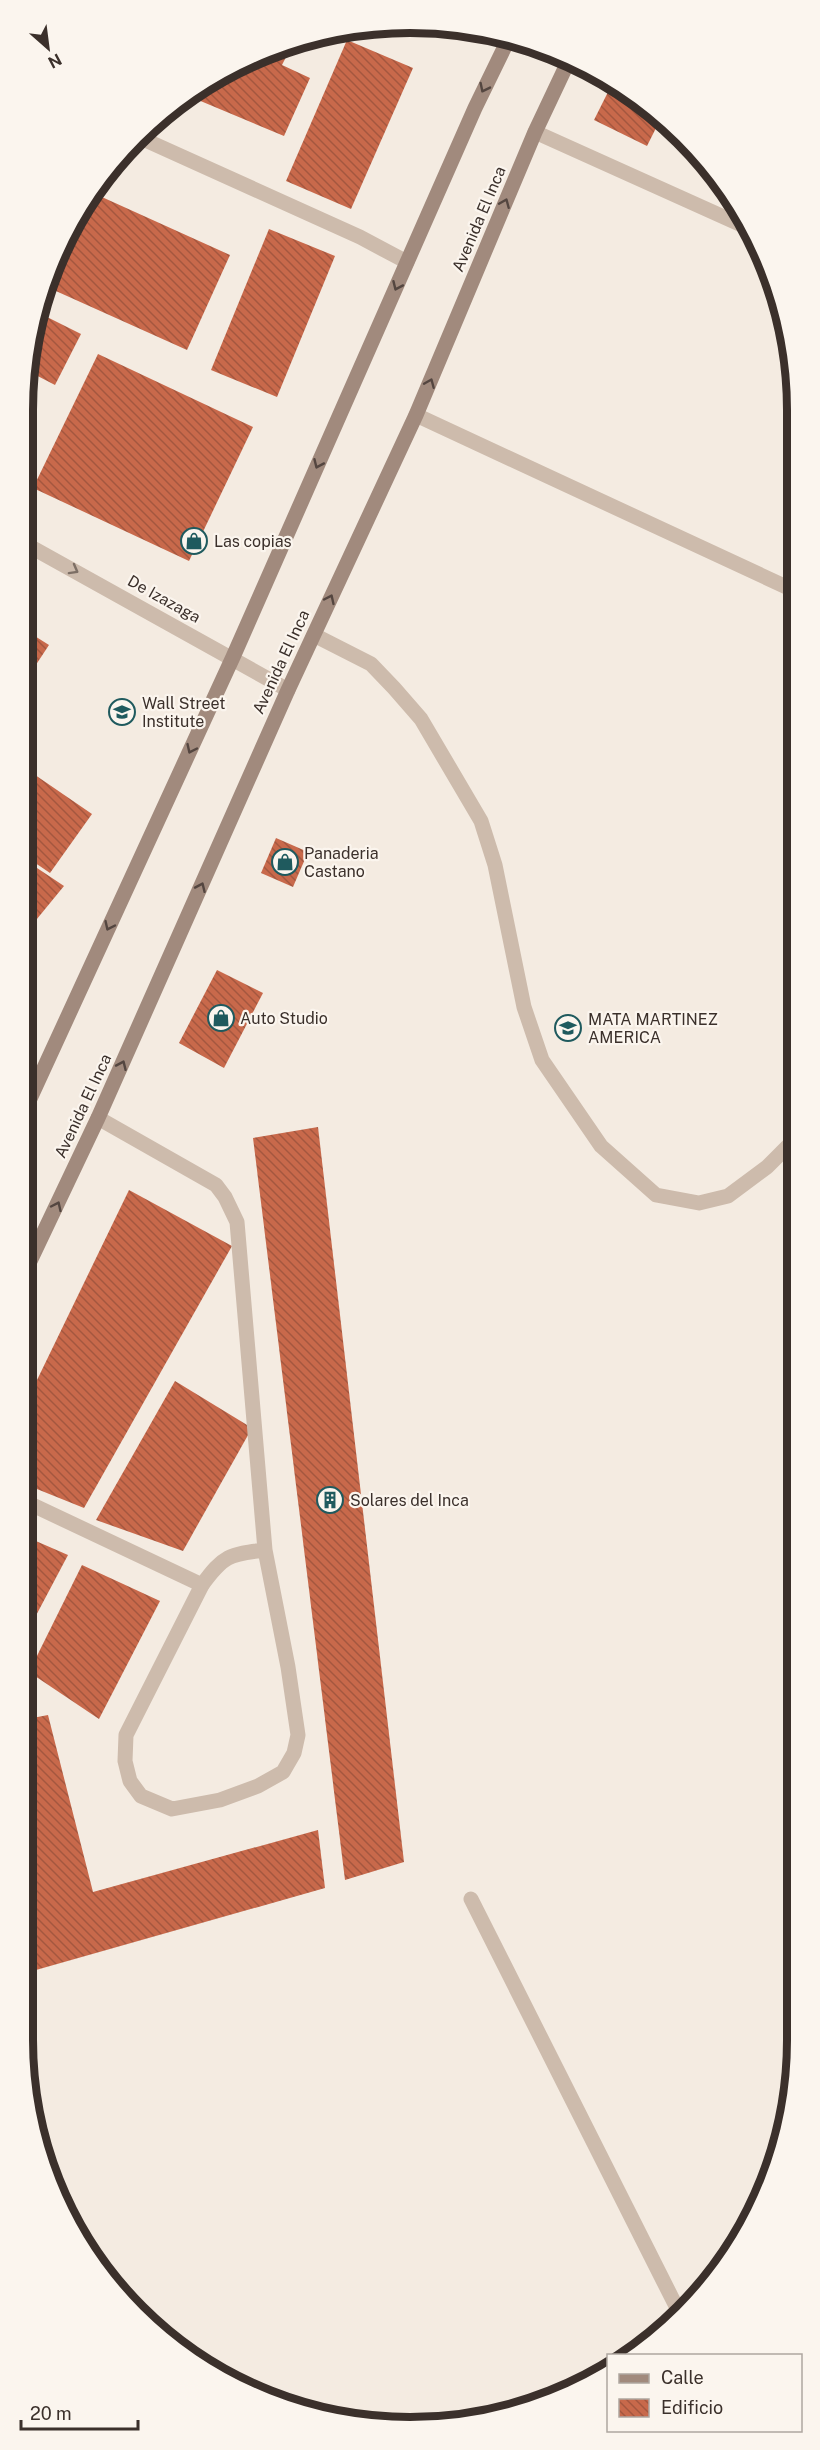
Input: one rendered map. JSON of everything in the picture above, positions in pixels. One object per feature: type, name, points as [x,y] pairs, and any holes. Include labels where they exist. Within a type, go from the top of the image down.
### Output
[{"type":"main road","points":[[33,1092],[233,657],[407,262],[506,45]]},
{"type":"main road","name":"Avenida El Inca","points":[[33,1255],[98,1118],[288,690],[416,415],[535,132],[565,67]]},
{"type":"street","points":[[535,132],[736,223]]},
{"type":"street","points":[[146,141],[360,237],[407,262]]},
{"type":"street","points":[[416,415],[787,587]]},
{"type":"street","name":"De Izazaga","points":[[33,548],[233,657],[288,690]]},
{"type":"street","points":[[314,635],[371,664],[394,688],[421,719],[481,821],[495,865],[514,949],[524,1007],[542,1060],[601,1146],[656,1195],[699,1203],[728,1196],[767,1167],[787,1147]]},
{"type":"street","points":[[98,1118],[216,1185],[225,1197],[237,1222],[265,1550],[288,1666],[298,1735],[294,1753],[283,1772],[258,1786],[220,1800],[172,1809],[141,1796],[130,1781],[125,1761],[126,1735],[202,1585],[216,1565],[235,1553],[265,1550]]},
{"type":"street","points":[[33,1505],[202,1585]]},
{"type":"street","points":[[471,1899],[677,2307]]},
{"type":"building","points":[[347,40],[413,68],[351,209],[286,181]]},
{"type":"building","points":[[288,53],[282,65],[310,78],[284,136],[197,100],[243,72]]},
{"type":"building","points":[[609,91],[657,126],[647,146],[594,120]]},
{"type":"building","points":[[100,196],[230,255],[187,350],[53,290],[72,243]]},
{"type":"building","points":[[269,229],[335,256],[277,397],[211,370]]},
{"type":"building","points":[[45,316],[81,334],[55,385],[35,375]]},
{"type":"building","points":[[98,354],[253,427],[189,561],[33,488]]},
{"type":"building","points":[[33,635],[49,645],[33,669]]},
{"type":"building","points":[[33,774],[92,814],[50,873],[33,861]]},
{"type":"building","name":"Panaderia Castano","points":[[276,838],[308,852],[293,887],[261,873]]},
{"type":"building","points":[[33,865],[64,886],[33,924]]},
{"type":"building","name":"Auto Studio","points":[[217,970],[263,993],[224,1068],[179,1043]]},
{"type":"building","name":"Solares del Inca","points":[[318,1127],[404,1862],[345,1880],[253,1138]]},
{"type":"building","points":[[129,1190],[232,1246],[84,1508],[33,1487],[33,1388]]},
{"type":"building","points":[[175,1381],[252,1428],[183,1551],[96,1520]]},
{"type":"building","points":[[33,1540],[68,1555],[33,1621]]},
{"type":"building","points":[[82,1565],[160,1601],[99,1719],[33,1675],[33,1664]]},
{"type":"building","points":[[48,1715],[93,1892],[318,1830],[325,1888],[36,1970],[33,1960],[33,1718]]},
{"type":"place","name":"Las copias","points":[[194,541]]},
{"type":"place","name":"Wall Street Institute","points":[[122,712]]},
{"type":"place","name":"Panaderia Castano","points":[[285,862]]},
{"type":"place","name":"Auto Studio","points":[[221,1018]]},
{"type":"place","name":"MATA MARTINEZ AMERICA","points":[[568,1028]]},
{"type":"place","name":"Solares del Inca","points":[[330,1500]]}]
